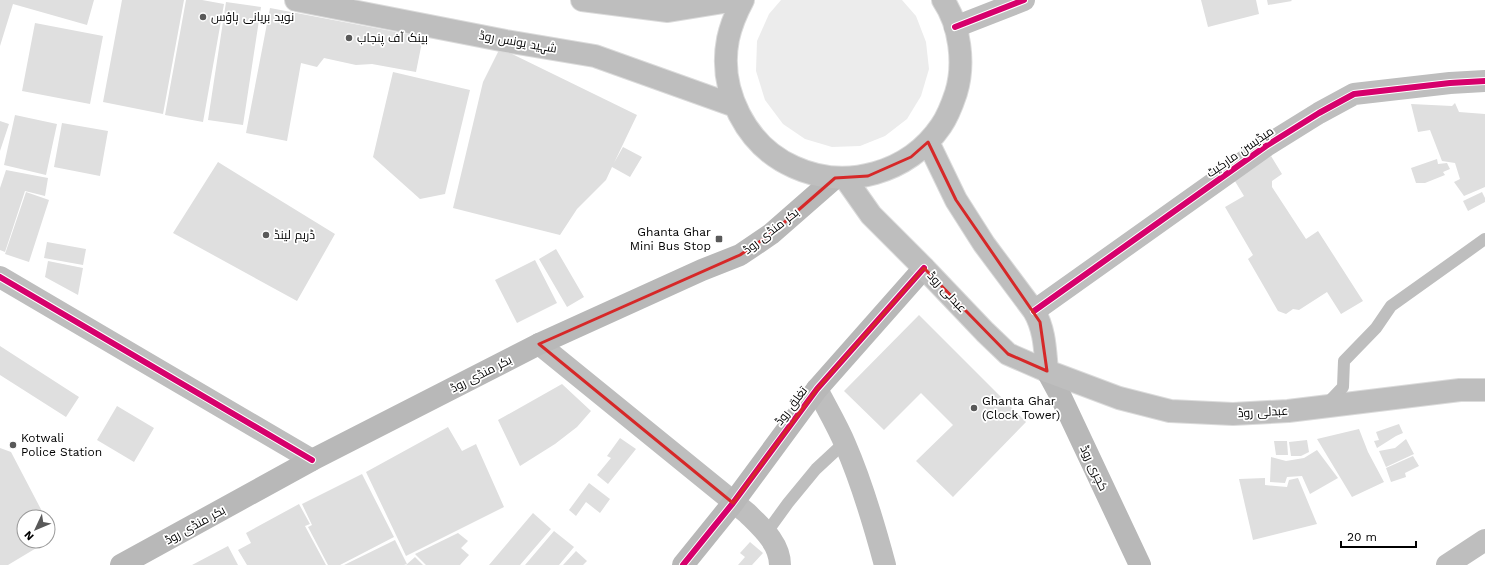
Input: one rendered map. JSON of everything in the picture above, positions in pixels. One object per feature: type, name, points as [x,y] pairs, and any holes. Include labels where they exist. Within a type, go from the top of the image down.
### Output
[{"type":"main road","name":"شہید یونس روڈ","points":[[296,0],[595,56],[735,106]]},
{"type":"main road","points":[[582,0],[668,11],[736,0]]},
{"type":"main road","points":[[743,0],[734,18],[728,40],[726,62],[728,84],[735,106],[745,125],[758,142],[775,156],[793,167],[814,174],[840,178],[868,176],[890,169],[911,158],[928,142],[941,126],[948,114],[957,88],[960,68],[960,47],[955,27],[942,0]]},
{"type":"main road","points":[[955,27],[1024,0]]},
{"type":"main road","name":"میڈیسن مارکیٹ","points":[[1034,311],[1266,146],[1319,113],[1354,94],[1450,83],[1483,84]]},
{"type":"main road","points":[[928,142],[956,200],[984,244],[1034,311],[1040,322],[1043,333],[1047,371]]},
{"type":"main road","name":"عبدلی روڈ","points":[[840,178],[871,215],[1008,354],[1047,371],[1119,398],[1170,411],[1233,414],[1288,411],[1460,390],[1485,390]]},
{"type":"main road","name":"بکر منڈی روڈ","points":[[121,565],[312,460],[539,344],[702,270],[740,255],[771,234],[840,178]]},
{"type":"main road","name":"تغلق روڈ","points":[[683,565],[733,502],[817,389],[924,268]]},
{"type":"main road","points":[[0,277],[312,460]]},
{"type":"main road","points":[[539,344],[747,513],[767,532],[780,557],[780,565]]},
{"type":"main road","name":"کچری روڈ","points":[[1047,371],[1140,565]]},
{"type":"main road","points":[[817,389],[844,443],[871,513],[885,565]]},
{"type":"main road","points":[[1447,565],[1485,540]]},
{"type":"lane","points":[[1324,406],[1343,387],[1344,361],[1376,328],[1391,306],[1485,239]]},
{"type":"lane","points":[[767,532],[788,503],[816,469],[844,443]]},
{"type":"highlighted area","points":[[928,142],[956,200],[1040,322],[1047,371],[1008,354],[924,268],[817,389],[733,503],[539,344],[740,255],[771,234],[835,178],[868,176],[911,157]]},
{"type":"shaded area","points":[[781,0],[902,0],[916,16],[926,42],[929,69],[921,96],[907,119],[885,136],[860,146],[832,147],[805,139],[783,124],[765,100],[756,71],[757,41],[769,14]]},
{"type":"building","points":[[0,0],[94,0],[87,25],[13,4],[0,46]]},
{"type":"building","points":[[122,0],[184,0],[163,114],[103,102]]},
{"type":"building","points":[[186,0],[202,0],[224,4],[203,122],[165,115]]},
{"type":"building","points":[[1201,0],[1256,0],[1259,14],[1208,27]]},
{"type":"building","points":[[1267,0],[1291,0],[1292,1],[1268,5]]},
{"type":"building","points":[[226,2],[261,7],[243,125],[208,120]]},
{"type":"building","points":[[270,8],[423,37],[416,72],[372,64],[356,65],[324,58],[317,67],[301,63],[287,141],[246,133]]},
{"type":"building","points":[[35,23],[103,36],[90,104],[22,91]]},
{"type":"building","points":[[500,48],[637,115],[614,163],[623,147],[642,157],[630,177],[612,167],[606,180],[577,209],[560,235],[453,208],[483,82]]},
{"type":"building","points":[[393,72],[470,90],[445,194],[420,199],[373,157]]},
{"type":"building","points":[[1455,103],[1459,112],[1485,114],[1485,187],[1464,196],[1454,182],[1460,179],[1455,163],[1442,161],[1430,130],[1418,132],[1411,104],[1452,106]]},
{"type":"building","points":[[15,115],[57,124],[46,175],[4,165]]},
{"type":"building","points":[[0,121],[9,124],[0,151]]},
{"type":"building","points":[[62,123],[108,131],[100,176],[54,167]]},
{"type":"building","points":[[1271,156],[1282,174],[1272,181],[1272,187],[1306,239],[1318,231],[1363,301],[1341,314],[1327,292],[1299,310],[1293,309],[1286,314],[1278,311],[1248,259],[1253,255],[1225,207],[1244,196],[1233,178]]},
{"type":"building","points":[[1437,159],[1438,164],[1447,163],[1450,169],[1443,172],[1445,175],[1425,183],[1416,183],[1411,168]]},
{"type":"building","points":[[218,162],[335,234],[297,301],[173,233]]},
{"type":"building","points":[[6,170],[48,178],[45,196],[25,191],[5,252],[0,250],[0,188]]},
{"type":"building","points":[[26,192],[49,200],[29,262],[5,254]]},
{"type":"building","points":[[1482,192],[1485,202],[1468,211],[1463,201]]},
{"type":"building","points":[[47,242],[86,249],[83,265],[44,258]]},
{"type":"building","points":[[556,249],[584,297],[567,307],[539,259]]},
{"type":"building","points":[[535,260],[557,303],[517,323],[495,280]]},
{"type":"building","points":[[48,261],[83,268],[78,295],[45,277]]},
{"type":"building","name":"Ghanta Ghar (Clock Tower)","points":[[919,315],[1026,422],[953,497],[916,461],[953,425],[921,393],[884,430],[844,391]]},
{"type":"building","points":[[0,346],[79,397],[66,417],[0,375]]},
{"type":"building","points":[[562,384],[591,411],[577,427],[555,444],[520,466],[498,420]]},
{"type":"building","points":[[117,406],[154,428],[134,462],[97,440]]},
{"type":"building","points":[[1399,424],[1403,433],[1377,448],[1374,441],[1379,440],[1376,432]]},
{"type":"building","points":[[448,427],[462,451],[476,444],[504,507],[406,556],[366,472]]},
{"type":"building","points":[[1359,429],[1368,452],[1384,482],[1352,497],[1317,439]]},
{"type":"building","points":[[620,438],[636,449],[608,484],[597,475],[611,458],[607,456]]},
{"type":"building","points":[[1406,439],[1414,454],[1386,467],[1379,451],[1395,448]]},
{"type":"building","points":[[1307,440],[1309,452],[1301,456],[1291,456],[1289,442]]},
{"type":"building","points":[[1274,441],[1287,441],[1288,455],[1276,455]]},
{"type":"building","points":[[0,448],[11,452],[41,509],[16,509],[16,549],[35,549],[8,565],[0,565]]},
{"type":"building","points":[[1317,450],[1338,478],[1310,494],[1302,476],[1287,477],[1285,483],[1270,482],[1271,457],[1286,461],[1304,458]]},
{"type":"building","points":[[1413,456],[1419,466],[1405,473],[1406,477],[1391,482],[1386,468]]},
{"type":"building","points":[[362,474],[394,537],[340,565],[328,565],[308,527],[312,525],[302,504]]},
{"type":"building","points":[[1265,478],[1265,485],[1287,487],[1289,480],[1298,478],[1317,524],[1253,540],[1239,479]]},
{"type":"building","points":[[589,483],[610,499],[600,513],[586,502],[576,516],[569,510]]},
{"type":"building","points":[[299,504],[310,524],[305,526],[326,565],[247,565],[238,550],[251,543],[246,533]]},
{"type":"building","points":[[533,513],[551,529],[520,565],[489,565]]},
{"type":"building","points":[[554,531],[574,547],[559,565],[525,565]]},
{"type":"building","points":[[458,533],[468,541],[461,548],[469,555],[460,565],[426,565],[415,554]]},
{"type":"building","points":[[395,540],[407,564],[344,565]]},
{"type":"building","points":[[750,542],[763,553],[752,565],[738,565],[745,557],[740,553]]},
{"type":"building","points":[[228,546],[238,565],[192,565]]},
{"type":"building","points":[[576,551],[587,561],[583,565],[563,565]]},
{"type":"building","points":[[415,557],[423,565],[406,565]]},
{"type":"cycle path","points":[[955,27],[1024,0]]},
{"type":"cycle path","points":[[1034,311],[1266,146],[1319,113],[1354,94],[1450,83],[1485,81]]},
{"type":"cycle path","points":[[683,565],[733,503],[817,389],[924,268]]},
{"type":"cycle path","points":[[0,277],[312,460]]},
{"type":"place","name":"نوید بریانی ہاؤس","points":[[203,17]]},
{"type":"place","name":"بینک آف پنجاب","points":[[349,38]]},
{"type":"place","name":"ڈریم لینڈ","points":[[266,235]]},
{"type":"place","name":"Ghanta Ghar Mini Bus Stop","points":[[719,239]]},
{"type":"place","name":"Ghanta Ghar (Clock Tower)","points":[[974,408]]},
{"type":"place","name":"Kotwali Police Station","points":[[13,445]]}]
